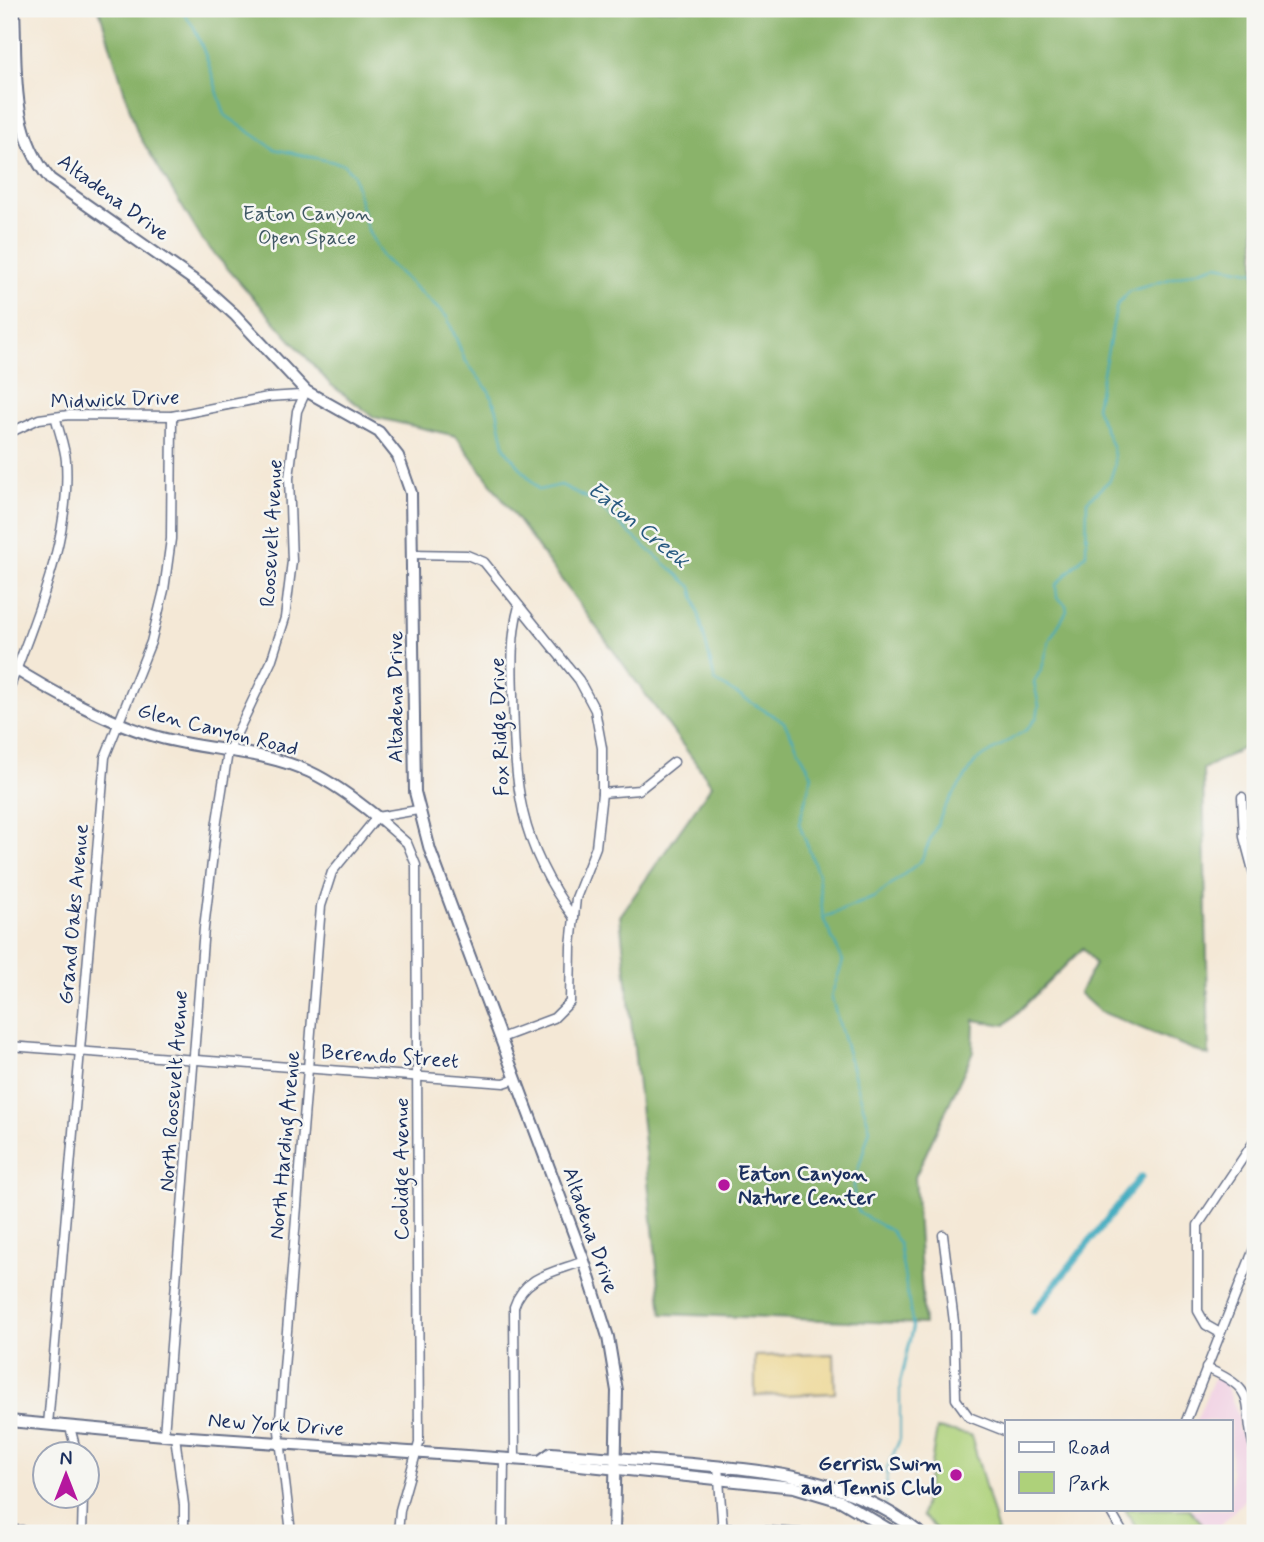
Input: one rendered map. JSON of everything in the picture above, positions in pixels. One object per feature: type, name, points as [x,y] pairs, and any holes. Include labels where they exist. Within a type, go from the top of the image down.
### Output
[{"type":"main road","name":"Altadena Drive","points":[[14,9],[13,91],[26,139],[38,165],[50,179],[205,288],[235,315],[306,391],[379,432],[398,456],[411,493],[414,761],[418,810],[429,850],[584,1261],[612,1364],[617,1391],[614,1533]]},
{"type":"main road","name":"Glen Canyon Road","points":[[13,667],[119,723],[170,740],[308,771],[336,786],[377,817]]},
{"type":"main road","name":"New York Drive","points":[[9,1421],[280,1443],[805,1477],[868,1500],[920,1533]]},
{"type":"main road","name":"New York Drive","points":[[718,1472],[794,1487],[841,1501],[895,1533]]},
{"type":"street","name":"Midwick Drive","points":[[9,432],[39,419],[56,419],[69,415],[172,416],[268,397],[300,395],[306,391]]},
{"type":"street","name":"Roosevelt Avenue","points":[[228,752],[271,662],[285,618],[292,561],[289,478],[297,411],[306,391]]},
{"type":"street","name":"Grand Oaks Avenue","points":[[48,1425],[62,1289],[79,1051],[105,757],[151,642],[164,590],[171,522],[172,416]]},
{"type":"street","points":[[9,690],[13,667],[58,554],[65,506],[66,460],[56,419]]},
{"type":"street","points":[[412,554],[458,554],[476,557],[493,572],[579,680],[595,710],[602,748],[603,793],[596,847],[576,898],[570,1002],[554,1018],[501,1038]]},
{"type":"street","name":"Fox Ridge Drive","points":[[519,606],[513,675],[517,792],[523,820],[550,885],[574,918]]},
{"type":"street","name":"North Roosevelt Avenue","points":[[184,1533],[184,1505],[169,1435],[204,928],[228,752]]},
{"type":"street","points":[[603,793],[639,790],[674,762]]},
{"type":"street","points":[[1242,797],[1244,837],[1255,878]]},
{"type":"street","points":[[377,817],[418,810]]},
{"type":"street","name":"North Harding Avenue","points":[[291,1533],[280,1443],[321,906],[332,872],[377,817]]},
{"type":"street","name":"Coolidge Avenue","points":[[377,817],[407,843],[416,865],[419,1443],[400,1510],[398,1533]]},
{"type":"street","name":"Berendo Street","points":[[9,1046],[504,1083],[516,1079]]},
{"type":"street","points":[[1220,1333],[1206,1325],[1198,1311],[1198,1225],[1255,1140]]},
{"type":"street","points":[[943,1235],[954,1322],[957,1399],[969,1418],[1005,1431]]},
{"type":"street","points":[[1186,1420],[1255,1246]]},
{"type":"street","points":[[503,1533],[510,1459],[514,1307],[518,1295],[532,1280],[584,1261]]},
{"type":"street","points":[[1206,1368],[1233,1379],[1243,1390],[1250,1405],[1255,1451]]},
{"type":"street","points":[[70,1427],[73,1440]]},
{"type":"street","points":[[718,1472],[722,1530],[800,1533]]},
{"type":"street","points":[[82,1533],[83,1510]]},
{"type":"street","points":[[1110,1510],[1123,1533]]},
{"type":"street","points":[[9,1531],[22,1530]]},
{"type":"shaded area","points":[[1214,1378],[1224,1381],[1238,1414],[1238,1430],[1255,1455],[1255,1489],[1213,1533],[1139,1533],[1125,1510],[1232,1510],[1232,1420],[1196,1420]]},
{"type":"green space","name":"Eaton Canyon Open Space","points":[[99,9],[1255,9],[1255,742],[1203,769],[1209,1056],[1099,1011],[1079,993],[1095,964],[1083,948],[1005,1025],[974,1020],[973,1052],[915,1177],[924,1324],[662,1314],[620,916],[712,785],[456,436],[374,417],[330,384],[203,241],[137,132]]},
{"type":"green space","name":"Gerrish Swim and Tennis Club","points":[[937,1429],[971,1435],[998,1533],[941,1533],[922,1516]]},
{"type":"green space","points":[[1126,1510],[1190,1510],[1202,1523],[1196,1533],[1140,1533]]},
{"type":"sand","points":[[834,1354],[835,1393],[755,1396],[755,1356]]},
{"type":"waterway","name":"Eaton Creek","points":[[180,9],[194,27],[225,115],[274,149],[343,164],[353,174],[367,228],[382,257],[447,317],[465,360],[489,391],[497,410],[505,449],[539,490],[561,485],[591,500],[692,587],[715,681],[784,722],[812,775],[799,823],[818,874],[823,918],[843,961],[831,996],[870,1129],[854,1184],[854,1199],[859,1213],[891,1231],[899,1244],[913,1327],[900,1383],[900,1439],[887,1468],[886,1505]]},
{"type":"waterway","points":[[825,917],[875,897],[921,861],[945,807],[976,761],[1026,730],[1037,717],[1039,706],[1034,682],[1042,668],[1050,639],[1067,611],[1066,605],[1057,597],[1056,585],[1086,554],[1087,501],[1110,480],[1115,465],[1113,449],[1096,407],[1117,305],[1130,291],[1217,265],[1255,272]]},
{"type":"waterway","points":[[1034,1311],[1141,1177]]},
{"type":"place","name":"Eaton Canyon Nature Center","points":[[724,1185]]},
{"type":"place","name":"Gerrish Swim and Tennis Club","points":[[956,1475]]}]
